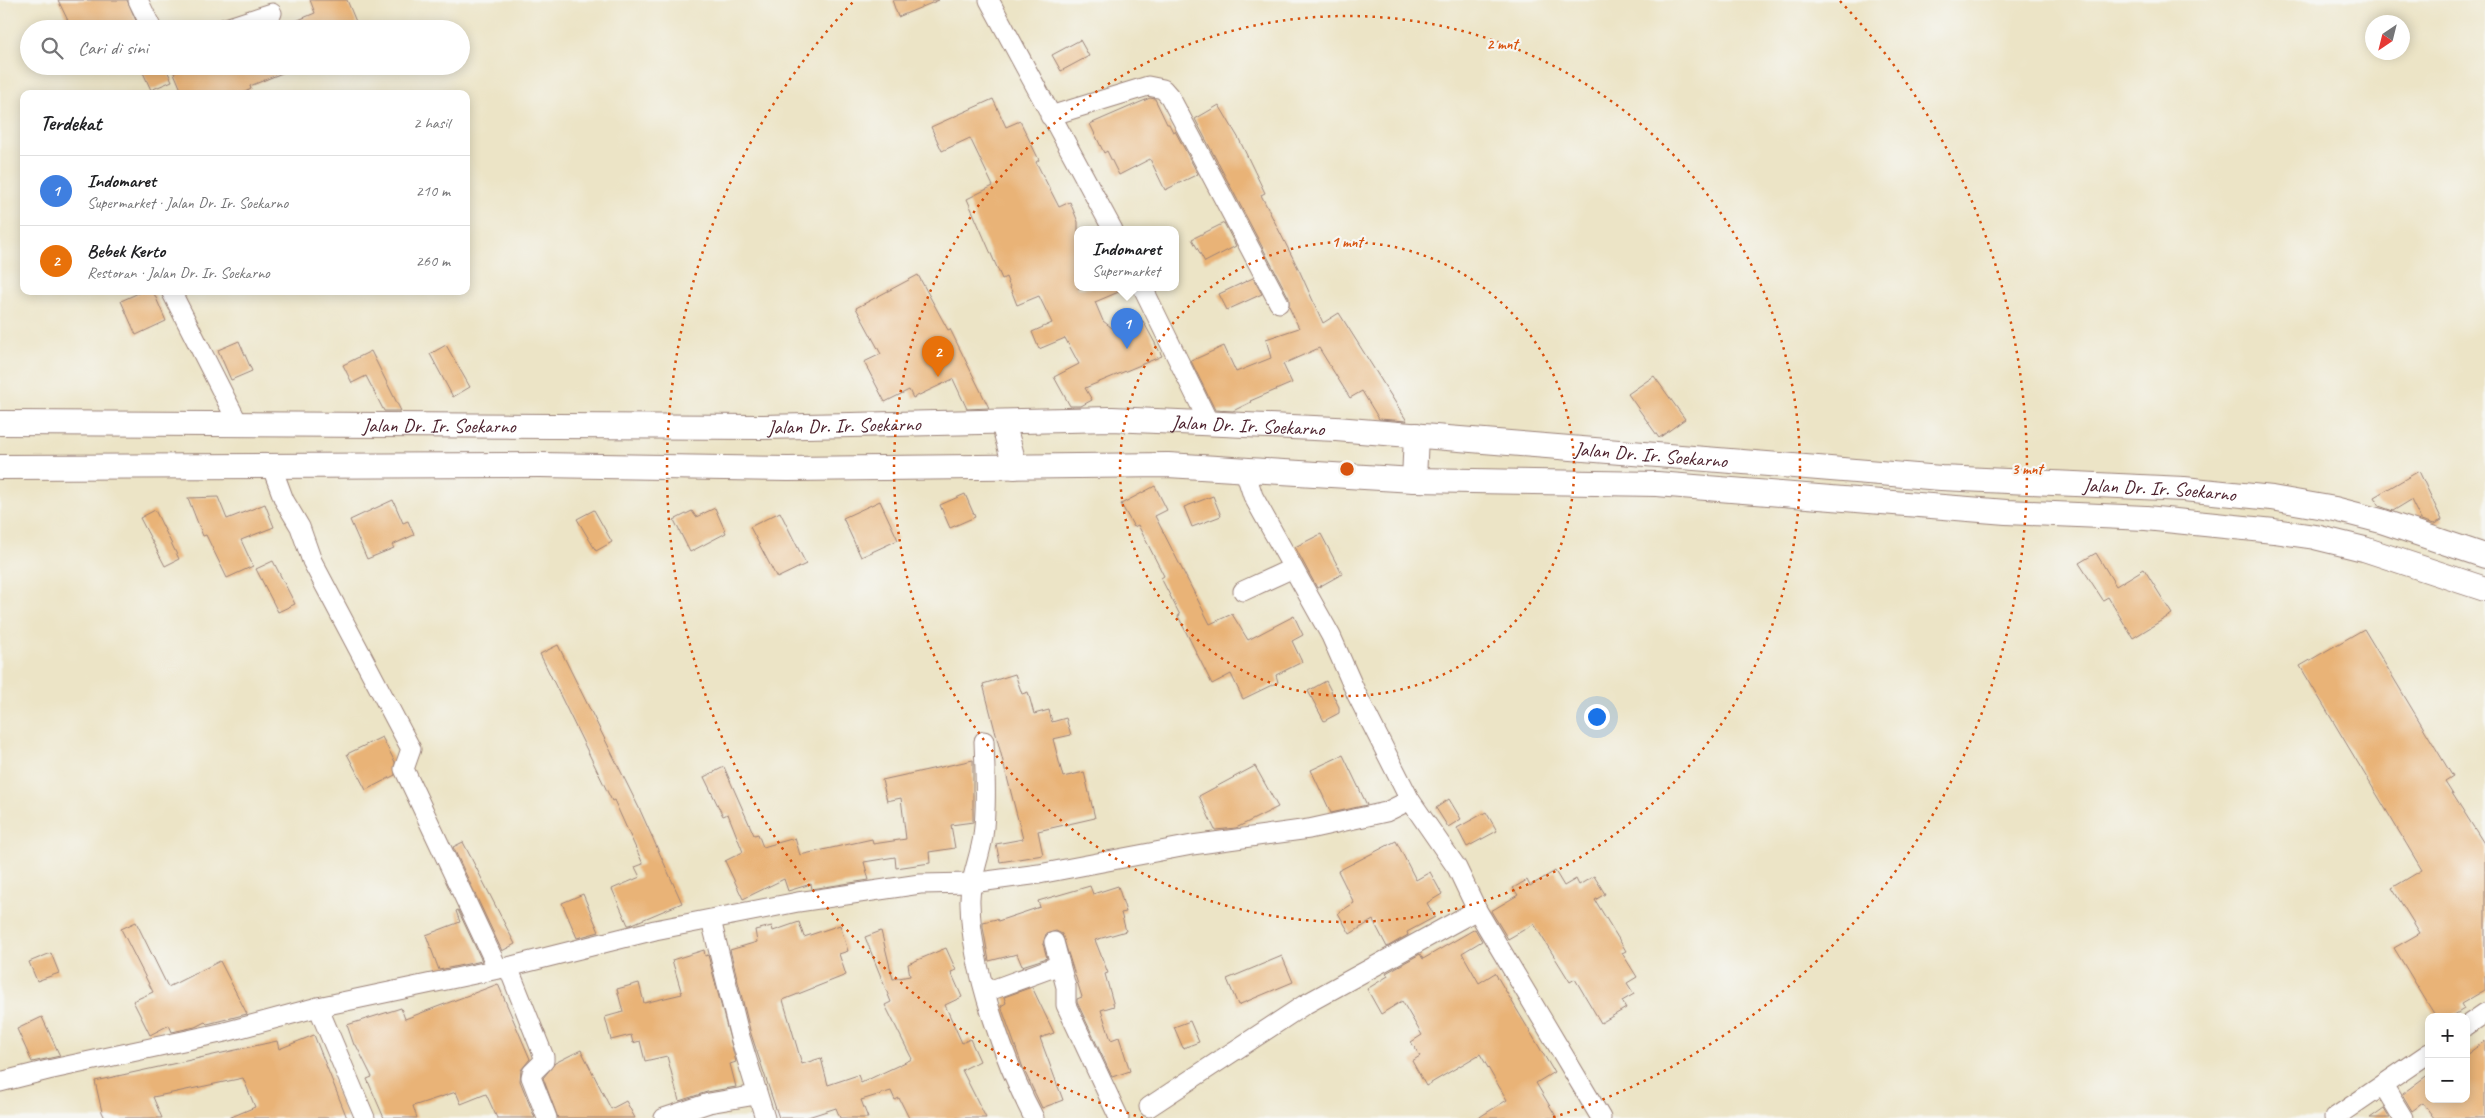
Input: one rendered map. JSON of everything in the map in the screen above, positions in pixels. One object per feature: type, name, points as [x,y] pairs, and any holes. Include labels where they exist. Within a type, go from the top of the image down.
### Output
[{"type":"main road","name":"Jalan Dr. Ir. Soekarno","points":[[0,423],[236,418],[763,427],[1112,419],[1210,425],[1309,428],[1941,478],[2184,489],[2272,498],[2335,509],[2372,518],[2485,556]]},
{"type":"main road","points":[[1003,422],[1015,467]]},
{"type":"main road","points":[[1414,480],[1416,435]]},
{"type":"main road","name":"Jalan Dr. Ir. Soekarno","points":[[0,467],[540,465],[788,468],[1168,465],[1244,468],[1414,480],[1658,484],[2006,512],[2146,518],[2205,524],[2323,539],[2364,549],[2485,589]]},
{"type":"street","points":[[138,0],[148,20]]},
{"type":"street","points":[[989,0],[1050,116],[1112,226]]},
{"type":"street","points":[[251,20],[272,13]]},
{"type":"street","points":[[1050,116],[1148,86],[1164,89],[1279,303]]},
{"type":"street","points":[[1144,291],[1210,425]]},
{"type":"street","points":[[174,295],[236,418]]},
{"type":"street","points":[[271,466],[284,500],[300,527],[312,561],[411,749],[404,769],[503,968],[544,1057],[544,1061],[532,1073],[531,1077],[547,1118]]},
{"type":"street","points":[[1244,468],[1253,496],[1331,636],[1357,695],[1410,800],[1457,868],[1477,910],[1601,1118]]},
{"type":"street","points":[[1243,591],[1293,568]]},
{"type":"street","points":[[984,741],[986,806],[979,858],[972,883],[970,902],[974,941],[988,1006],[1021,1095],[1034,1118]]},
{"type":"street","points":[[0,1082],[225,1032],[318,1007],[503,968],[655,930],[798,902],[920,884],[972,883],[1039,874],[1192,845],[1309,829],[1386,812],[1410,800]]},
{"type":"street","points":[[1128,1118],[1153,1113],[1304,1005],[1477,910]]},
{"type":"street","points":[[711,920],[756,1095],[765,1118]]},
{"type":"street","points":[[1054,942],[1066,987],[1066,1005],[1119,1118]]},
{"type":"street","points":[[986,992],[1060,965]]},
{"type":"street","points":[[318,1007],[365,1118]]},
{"type":"street","points":[[2470,1023],[2485,1013]]},
{"type":"street","points":[[2334,1118],[2425,1056]]},
{"type":"street","points":[[2383,1085],[2403,1118]]},
{"type":"street","points":[[664,1118],[694,1107],[756,1095]]},
{"type":"building","points":[[58,0],[127,0],[136,20],[68,20]]},
{"type":"building","points":[[310,0],[347,0],[355,20],[298,20],[315,13]]},
{"type":"building","points":[[892,0],[939,0],[898,17]]},
{"type":"building","points":[[1080,40],[1089,56],[1061,71],[1052,55]]},
{"type":"building","points":[[144,75],[169,75],[172,81],[151,90]]},
{"type":"building","points":[[175,75],[277,75],[250,86],[251,89],[249,90],[181,90]]},
{"type":"building","points":[[1150,98],[1155,99],[1167,124],[1169,124],[1173,132],[1175,131],[1198,174],[1165,190],[1150,159],[1119,175],[1107,151],[1104,153],[1090,124]]},
{"type":"building","points":[[993,99],[1006,127],[1020,121],[1039,160],[1036,162],[1059,207],[1070,202],[1078,222],[1078,226],[1074,226],[1074,291],[1121,291],[1095,302],[1103,321],[1116,331],[1143,321],[1162,356],[1085,388],[1092,400],[1081,406],[1070,406],[1054,377],[1079,364],[1065,338],[1039,349],[1032,332],[1052,323],[1039,296],[1017,305],[1006,277],[1002,279],[967,199],[993,186],[970,138],[942,151],[931,127]]},
{"type":"building","points":[[1219,105],[1239,139],[1265,193],[1261,195],[1300,272],[1323,323],[1339,313],[1407,421],[1379,419],[1362,391],[1350,398],[1319,348],[1283,364],[1292,383],[1250,401],[1233,411],[1215,410],[1191,361],[1224,346],[1236,372],[1271,358],[1266,339],[1299,328],[1289,307],[1289,298],[1195,119]]},
{"type":"building","points":[[1224,223],[1236,246],[1205,262],[1192,239]]},
{"type":"building","points":[[918,275],[948,330],[950,329],[989,408],[967,409],[953,379],[913,398],[909,390],[885,402],[864,362],[881,354],[856,308]]},
{"type":"building","points":[[1253,278],[1262,294],[1227,310],[1219,294]]},
{"type":"building","points":[[134,295],[155,295],[166,321],[136,335],[121,301]]},
{"type":"building","points":[[239,341],[252,371],[231,380],[218,350]]},
{"type":"building","points":[[446,345],[470,387],[453,397],[430,354]]},
{"type":"building","points":[[371,351],[401,411],[384,411],[366,376],[352,383],[343,365]]},
{"type":"building","points":[[1654,376],[1685,419],[1659,438],[1628,394]]},
{"type":"building","points":[[2419,471],[2442,520],[2434,524],[2421,520],[2411,500],[2393,511],[2379,506],[2374,497]]},
{"type":"building","points":[[1155,486],[1167,510],[1155,516],[1210,624],[1232,614],[1248,640],[1294,616],[1303,635],[1292,641],[1302,662],[1276,675],[1278,682],[1243,699],[1231,674],[1212,684],[1161,578],[1164,576],[1138,525],[1134,527],[1121,504]]},
{"type":"building","points":[[965,494],[975,517],[950,528],[940,505]]},
{"type":"building","points":[[1213,496],[1221,516],[1192,527],[1184,507]]},
{"type":"building","points":[[218,497],[227,519],[265,504],[274,527],[241,540],[253,566],[227,578],[206,535],[203,536],[188,498]]},
{"type":"building","points":[[393,500],[403,523],[408,521],[414,535],[392,545],[394,548],[367,559],[350,520]]},
{"type":"building","points":[[880,501],[898,540],[861,557],[843,518]]},
{"type":"building","points":[[715,508],[726,533],[690,552],[674,520],[692,511],[696,517]]},
{"type":"building","points":[[155,510],[179,559],[165,566],[140,518]]},
{"type":"building","points":[[594,510],[612,542],[596,551],[577,519]]},
{"type":"building","points":[[780,512],[806,564],[777,578],[750,527]]},
{"type":"building","points":[[1321,534],[1342,574],[1317,588],[1295,547]]},
{"type":"building","points":[[2096,553],[2116,586],[2144,569],[2172,614],[2133,638],[2108,597],[2103,600],[2079,563]]},
{"type":"building","points":[[273,561],[295,604],[278,612],[256,569]]},
{"type":"building","points":[[2364,629],[2453,777],[2445,782],[2485,845],[2485,990],[2461,1004],[2464,1009],[2458,1013],[2434,1013],[2394,948],[2420,933],[2392,888],[2422,870],[2300,666]]},
{"type":"building","points":[[558,645],[640,810],[682,903],[630,925],[628,925],[612,889],[640,877],[635,867],[643,864],[614,800],[612,801],[540,654]]},
{"type":"building","points":[[1015,674],[1022,694],[1028,692],[1034,714],[1049,710],[1052,722],[1066,718],[1071,735],[1053,739],[1063,777],[1084,772],[1095,818],[1038,831],[1043,855],[1000,862],[996,844],[1023,839],[983,684]]},
{"type":"building","points":[[1326,681],[1339,707],[1339,713],[1324,721],[1308,691]]},
{"type":"building","points":[[382,737],[395,762],[395,775],[366,790],[347,754]]},
{"type":"building","points":[[1343,755],[1367,805],[1331,813],[1311,770]]},
{"type":"building","points":[[973,760],[973,822],[951,825],[955,848],[929,852],[930,863],[896,868],[895,857],[864,862],[869,880],[812,889],[811,884],[788,891],[784,879],[743,899],[725,861],[743,852],[728,814],[723,816],[704,777],[724,767],[754,835],[758,834],[763,847],[795,838],[800,855],[872,839],[873,844],[906,839],[901,798],[887,801],[882,780]]},
{"type":"building","points":[[1255,766],[1278,807],[1236,828],[1215,830],[1199,796]]},
{"type":"building","points":[[1449,799],[1461,819],[1448,827],[1436,808]]},
{"type":"building","points":[[1486,812],[1497,831],[1467,847],[1457,828]]},
{"type":"building","points":[[1396,841],[1416,880],[1430,872],[1442,894],[1427,903],[1435,917],[1407,932],[1408,935],[1387,947],[1373,920],[1350,934],[1338,913],[1354,903],[1338,871]]},
{"type":"building","points":[[463,842],[515,944],[502,951],[453,847]]},
{"type":"building","points":[[1555,871],[1564,886],[1576,879],[1579,885],[1594,876],[1605,894],[1595,900],[1626,951],[1622,953],[1637,977],[1627,983],[1634,994],[1622,1001],[1626,1008],[1601,1023],[1575,979],[1570,982],[1534,924],[1508,939],[1491,911],[1518,895],[1513,888],[1527,880],[1530,886]]},
{"type":"building","points":[[1090,886],[1093,894],[1118,886],[1126,912],[1121,913],[1126,931],[1095,940],[1108,973],[1105,974],[1114,1006],[1101,1010],[1111,1040],[1119,1037],[1130,1071],[1112,1077],[1077,1002],[1077,999],[1082,997],[1062,934],[1056,931],[1046,934],[1043,944],[1047,958],[1022,966],[1017,954],[989,961],[983,927],[983,922],[997,919],[998,921],[1040,907],[1038,901]]},
{"type":"building","points":[[583,894],[599,932],[577,938],[562,903]]},
{"type":"building","points":[[458,910],[482,961],[439,970],[426,935],[460,922],[456,911]]},
{"type":"building","points":[[136,922],[168,987],[220,961],[247,1014],[207,1024],[205,1022],[195,1027],[172,1032],[169,1025],[150,1035],[133,1001],[153,992],[121,929]]},
{"type":"building","points":[[799,922],[804,937],[840,925],[848,951],[839,954],[846,975],[783,1000],[802,1064],[821,1058],[828,1085],[858,1075],[861,1083],[912,1059],[885,1005],[891,1002],[865,937],[881,931],[893,979],[910,976],[908,964],[946,948],[956,970],[951,972],[962,997],[945,1005],[962,1043],[970,1039],[980,1061],[962,1070],[986,1118],[909,1118],[899,1098],[895,1100],[891,1091],[861,1100],[868,1118],[840,1118],[836,1108],[805,1118],[779,1118],[751,1034],[730,950],[757,942],[755,930],[772,926],[773,931]]},
{"type":"building","points":[[1475,929],[1482,941],[1462,953],[1479,983],[1495,973],[1554,1072],[1536,1083],[1557,1118],[1478,1118],[1507,1100],[1480,1054],[1426,1086],[1412,1061],[1420,1056],[1411,1042],[1422,1035],[1402,1001],[1381,1014],[1367,989],[1388,976],[1386,973],[1420,954],[1423,959]]},
{"type":"building","points":[[704,950],[705,956],[708,955],[736,1062],[730,1064],[736,1087],[707,1092],[679,1101],[667,1056],[645,1061],[640,1041],[633,1043],[631,1035],[611,1040],[605,1017],[623,1012],[617,989],[639,983],[644,1003],[682,994],[672,960]]},
{"type":"building","points":[[51,953],[59,973],[37,981],[29,962]]},
{"type":"building","points":[[1282,956],[1293,982],[1238,1005],[1227,979]]},
{"type":"building","points":[[498,984],[530,1059],[521,1070],[520,1081],[535,1118],[497,1118],[486,1094],[461,1104],[456,1092],[413,1106],[417,1118],[384,1118],[367,1079],[372,1077],[356,1045],[354,1045],[347,1025],[401,1008],[405,1019]]},
{"type":"building","points":[[1032,987],[1054,1033],[1040,1038],[1063,1100],[1042,1108],[1023,1068],[1001,1006],[1006,1003],[1004,997]]},
{"type":"building","points":[[42,1017],[60,1056],[32,1062],[17,1029]]},
{"type":"building","points":[[1190,1021],[1199,1042],[1183,1048],[1174,1027]]},
{"type":"building","points":[[314,1035],[347,1118],[229,1118],[255,1107],[243,1078],[153,1097],[162,1118],[105,1118],[102,1112],[95,1081],[277,1041],[279,1049]]},
{"type":"building","points":[[2485,1041],[2485,1118],[2434,1118],[2423,1103],[2412,1111],[2402,1094],[2425,1077],[2425,1103],[2470,1103],[2470,1052]]},
{"type":"building","points":[[581,1050],[611,1109],[626,1101],[635,1118],[558,1118],[543,1078],[555,1063]]},
{"type":"building","points":[[2384,1108],[2390,1118],[2370,1118]]},
{"type":"place","name":"Indomaret","points":[[1127,349]]},
{"type":"place","name":"Bebek Kerto","points":[[938,377]]}]
